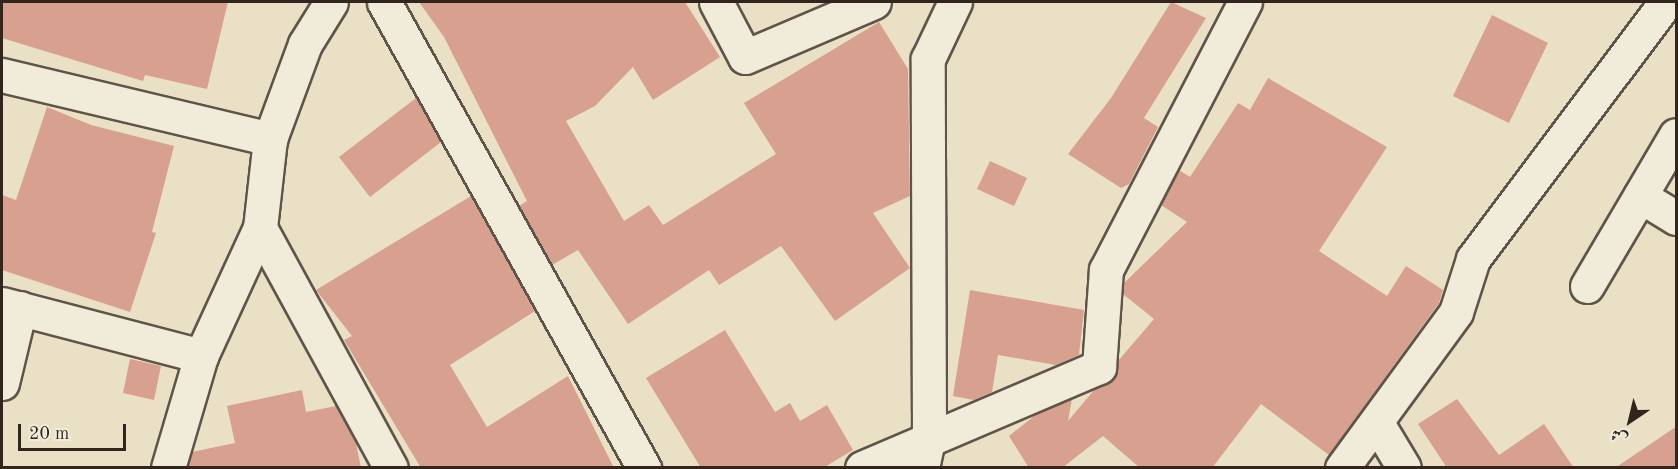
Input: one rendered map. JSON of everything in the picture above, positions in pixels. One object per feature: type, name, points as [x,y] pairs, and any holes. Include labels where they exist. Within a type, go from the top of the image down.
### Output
[{"type":"street","points":[[168,468],[201,356],[260,228],[270,138],[305,44],[332,2]]},
{"type":"street","points":[[384,2],[644,468]]},
{"type":"street","points":[[716,2],[745,57],[874,2]]},
{"type":"street","points":[[922,468],[929,435],[928,59],[955,2]]},
{"type":"street","points":[[862,468],[929,435],[1099,367],[1106,270],[1245,2]]},
{"type":"street","points":[[1342,468],[1456,312],[1473,259],[1667,4]]},
{"type":"street","points":[[2,75],[270,138]]},
{"type":"street","points":[[1587,286],[1677,135]]},
{"type":"street","points":[[1640,196],[1677,218]]},
{"type":"street","points":[[260,228],[391,468]]},
{"type":"street","points":[[2,383],[11,306],[201,356]]},
{"type":"street","points":[[1377,423],[1404,468]]},
{"type":"building","points":[[2,2],[228,2],[207,89],[145,75],[143,81],[2,38]]},
{"type":"building","points":[[419,2],[685,2],[720,57],[653,100],[633,67],[595,106],[566,121],[624,221],[649,205],[663,225],[776,154],[744,103],[879,22],[908,69],[910,196],[873,213],[910,268],[835,321],[781,246],[719,285],[709,270],[628,324],[578,250],[552,265],[519,206],[527,201],[444,37]]},
{"type":"building","points":[[1171,2],[1206,18],[1144,118],[1158,127],[1129,184],[1121,188],[1068,154],[1111,98]]},
{"type":"building","points":[[1492,15],[1548,43],[1509,123],[1453,96]]},
{"type":"building","points":[[1268,78],[1387,147],[1319,251],[1387,296],[1406,266],[1443,290],[1439,303],[1329,455],[1261,404],[1212,468],[1140,468],[1103,436],[1062,468],[1029,468],[1009,436],[1038,413],[1072,399],[1068,421],[1095,389],[1114,378],[1118,361],[1154,319],[1123,294],[1124,283],[1187,222],[1161,205],[1179,170],[1190,177],[1238,103],[1250,110]]},
{"type":"building","points":[[416,98],[441,142],[370,197],[339,157]]},
{"type":"building","points":[[47,107],[91,125],[174,146],[152,232],[156,233],[130,312],[2,270],[2,195],[16,200]]},
{"type":"building","points":[[990,161],[1027,178],[1014,206],[977,189]]},
{"type":"building","points":[[471,196],[535,311],[450,365],[487,427],[568,376],[614,468],[421,468],[344,340],[352,336],[316,290]]},
{"type":"building","points":[[970,290],[1084,310],[1079,355],[1056,365],[998,355],[992,392],[974,400],[953,396]]},
{"type":"building","points":[[725,330],[775,412],[790,403],[800,421],[827,405],[853,450],[823,468],[701,468],[646,378]]},
{"type":"building","points":[[130,359],[161,366],[154,400],[123,393]]},
{"type":"building","points":[[302,390],[306,412],[336,406],[356,443],[361,468],[188,468],[192,452],[235,443],[227,406]]},
{"type":"building","points":[[1457,399],[1499,455],[1544,424],[1574,468],[1447,468],[1418,424]]},
{"type":"building","points":[[1677,426],[1677,468],[1615,468]]}]
